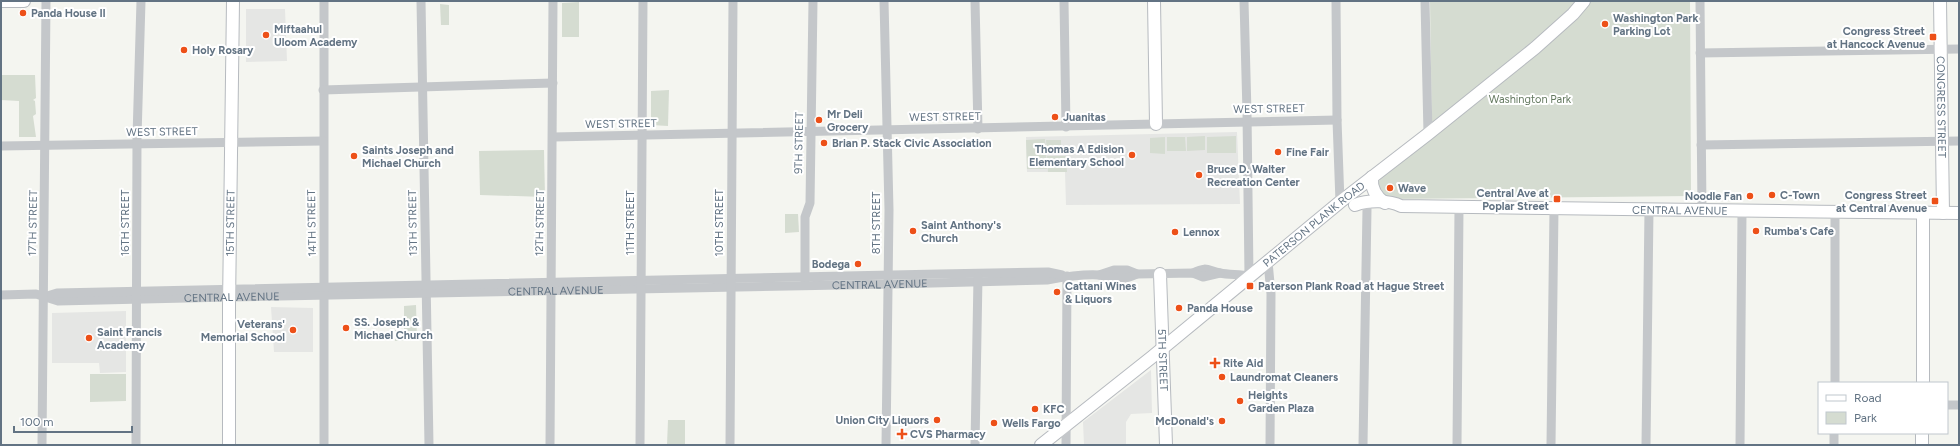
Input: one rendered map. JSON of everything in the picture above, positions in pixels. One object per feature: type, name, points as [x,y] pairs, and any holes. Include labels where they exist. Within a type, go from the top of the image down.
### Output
[{"type":"main road","points":[[1,1],[24,1]]},
{"type":"main road","name":"15TH STREET","points":[[230,445],[231,143],[234,1]]},
{"type":"main road","points":[[1154,1],[1156,124]]},
{"type":"main road","name":"PATERSON PLANK ROAD","points":[[1041,445],[1163,348],[1340,202],[1428,134],[1550,35],[1584,1]]},
{"type":"main road","name":"CONGRESS STREET","points":[[1940,1],[1943,213]]},
{"type":"main road","points":[[1372,177],[1372,187],[1378,199],[1385,203]]},
{"type":"main road","name":"CENTRAL AVENUE","points":[[1340,202],[1368,209],[1396,209],[1402,206]]},
{"type":"main road","name":"CENTRAL AVENUE","points":[[1355,205],[1362,202],[1396,203],[1402,206],[1459,208],[1959,213]]},
{"type":"main road","points":[[1923,213],[1923,382]]},
{"type":"main road","name":"5TH STREET","points":[[1160,274],[1166,445]]},
{"type":"main road","points":[[1922,434],[1922,445]]},
{"type":"street","name":"17TH STREET","points":[[42,445],[46,146],[46,1]]},
{"type":"street","name":"16TH STREET","points":[[136,445],[137,145],[141,1]]},
{"type":"street","name":"14TH STREET","points":[[324,1],[324,445]]},
{"type":"street","name":"13TH STREET","points":[[421,1],[424,86],[429,445]]},
{"type":"street","name":"12TH STREET","points":[[550,445],[553,1]]},
{"type":"street","name":"11TH STREET","points":[[640,445],[643,1]]},
{"type":"street","name":"10TH STREET","points":[[730,445],[733,1]]},
{"type":"street","name":"9TH STREET","points":[[805,281],[805,217],[810,203],[813,1]]},
{"type":"street","name":"8TH STREET","points":[[884,1],[889,210],[886,445]]},
{"type":"street","points":[[975,1],[978,129]]},
{"type":"street","points":[[1064,1],[1066,127]]},
{"type":"street","points":[[1244,1],[1249,276]]},
{"type":"street","points":[[1336,1],[1337,120],[1340,202]]},
{"type":"street","points":[[1425,1],[1428,134]]},
{"type":"street","points":[[1700,1],[1702,211]]},
{"type":"street","points":[[1700,53],[1959,49]]},
{"type":"street","points":[[323,90],[553,83]]},
{"type":"street","name":"WEST STREET","points":[[553,136],[642,136],[1337,120]]},
{"type":"street","name":"WEST STREET","points":[[1,146],[323,141]]},
{"type":"street","points":[[1701,145],[1959,141]]},
{"type":"street","points":[[1458,445],[1459,208]]},
{"type":"street","points":[[1363,445],[1368,209]]},
{"type":"street","points":[[1550,445],[1554,209]]},
{"type":"street","points":[[1646,445],[1649,210]]},
{"type":"street","points":[[1740,445],[1742,212]]},
{"type":"street","points":[[1834,382],[1835,212]]},
{"type":"street","points":[[1268,262],[1271,294],[1270,445]]},
{"type":"street","name":"CENTRAL AVENUE","points":[[805,281],[888,284],[1048,272],[1067,276],[1099,275],[1114,270],[1127,270],[1137,274],[1194,273],[1202,269],[1209,268],[1220,273],[1249,276]]},
{"type":"street","name":"CENTRAL AVENUE","points":[[1,295],[36,294],[58,301],[136,296],[230,293],[805,281],[888,275],[978,277]]},
{"type":"street","points":[[1066,445],[1067,276]]},
{"type":"street","points":[[975,445],[978,277]]},
{"type":"street","points":[[1948,405],[1959,405]]},
{"type":"street","points":[[1834,434],[1834,445]]},
{"type":"shaded area","name":"Miftaahul Uloom Academy","points":[[246,9],[285,9],[287,61],[246,62]]},
{"type":"shaded area","name":"Thomas A Edision Elementary School","points":[[1237,132],[1240,204],[1066,205],[1065,172],[1027,172],[1026,137]]},
{"type":"shaded area","name":"Veterans' Memorial School","points":[[271,307],[313,308],[313,352],[274,352]]},
{"type":"shaded area","name":"Saint Francis Academy","points":[[126,311],[126,372],[100,373],[99,363],[52,363],[52,313]]},
{"type":"shaded area","points":[[1151,370],[1152,413],[1131,414],[1126,422],[1126,445],[1084,445],[1083,422]]},
{"type":"green space","name":"Washington Park","points":[[1430,1],[1690,1],[1691,196],[1388,199],[1383,197],[1378,184],[1380,179],[1432,134]]},
{"type":"green space","points":[[579,2],[579,37],[562,37],[562,3]]},
{"type":"green space","points":[[440,4],[449,5],[449,25],[441,25]]},
{"type":"green space","points":[[1,75],[35,75],[36,98],[33,100],[35,101],[36,114],[33,116],[36,137],[19,137],[19,101],[1,100]]},
{"type":"green space","points":[[669,90],[668,126],[651,125],[651,91]]},
{"type":"green space","points":[[1205,136],[1205,150],[1187,151],[1187,137]]},
{"type":"green space","points":[[1236,136],[1236,153],[1207,153],[1207,137]]},
{"type":"green space","points":[[1165,137],[1165,154],[1150,153],[1150,138]]},
{"type":"green space","points":[[1167,137],[1185,137],[1186,151],[1167,151]]},
{"type":"green space","points":[[1045,139],[1047,169],[1027,169],[1026,140]]},
{"type":"green space","points":[[1046,140],[1061,140],[1061,154],[1047,154]]},
{"type":"green space","points":[[544,150],[545,197],[480,195],[479,151]]},
{"type":"green space","points":[[1047,156],[1066,156],[1067,172],[1048,172]]},
{"type":"green space","points":[[785,214],[798,214],[799,232],[785,233]]},
{"type":"green space","points":[[416,305],[417,340],[395,341],[395,330],[404,330],[404,306]]},
{"type":"green space","points":[[90,374],[126,374],[126,401],[90,402]]},
{"type":"green space","points":[[668,420],[685,420],[685,445],[667,445]]},
{"type":"place","name":"Panda House II","points":[[23,13]]},
{"type":"place","name":"Washington Park Parking Lot","points":[[1605,24]]},
{"type":"place","name":"Miftaahul Uloom Academy","points":[[266,35]]},
{"type":"place","name":"Congress Street at Hancock Avenue","points":[[1933,37]]},
{"type":"place","name":"Holy Rosary","points":[[184,50]]},
{"type":"place","name":"Juanitas","points":[[1055,117]]},
{"type":"place","name":"Mr Deli Grocery","points":[[819,120]]},
{"type":"place","name":"Brian P. Stack Civic Association","points":[[824,143]]},
{"type":"place","name":"Fine Fair","points":[[1278,152]]},
{"type":"place","name":"Thomas A Edision Elementary School","points":[[1132,155]]},
{"type":"place","name":"Saints Joseph and Michael Church","points":[[354,156]]},
{"type":"place","name":"Bruce D. Walter Recreation Center","points":[[1199,175]]},
{"type":"place","name":"Wave","points":[[1390,188]]},
{"type":"place","name":"C-Town","points":[[1772,195]]},
{"type":"place","name":"Noodle Fan","points":[[1750,196]]},
{"type":"place","name":"Central Ave at Poplar Street","points":[[1557,199]]},
{"type":"place","name":"Congress Street at Central Avenue","points":[[1935,201]]},
{"type":"place","name":"Saint Anthony's Church","points":[[913,231]]},
{"type":"place","name":"Rumba's Cafe","points":[[1756,231]]},
{"type":"place","name":"Lennox","points":[[1175,232]]},
{"type":"place","name":"Bodega","points":[[858,264]]},
{"type":"place","name":"Paterson Plank Road at Hague Street","points":[[1250,286]]},
{"type":"place","name":"Cattani Wines & Liquors","points":[[1057,292]]},
{"type":"place","name":"Panda House","points":[[1179,308]]},
{"type":"place","name":"SS. Joseph & Michael Church","points":[[346,328]]},
{"type":"place","name":"Veterans' Memorial School","points":[[293,330]]},
{"type":"place","name":"Saint Francis Academy","points":[[89,338]]},
{"type":"place","name":"Rite Aid","points":[[1215,363]]},
{"type":"place","name":"Laundromat Cleaners","points":[[1222,377]]},
{"type":"place","name":"Heights Garden Plaza","points":[[1240,401]]},
{"type":"place","name":"KFC","points":[[1035,409]]},
{"type":"place","name":"Union City Liquors","points":[[937,420]]},
{"type":"place","name":"McDonald's","points":[[1222,421]]},
{"type":"place","name":"Wells Fargo","points":[[994,423]]},
{"type":"place","name":"CVS Pharmacy","points":[[902,434]]}]
